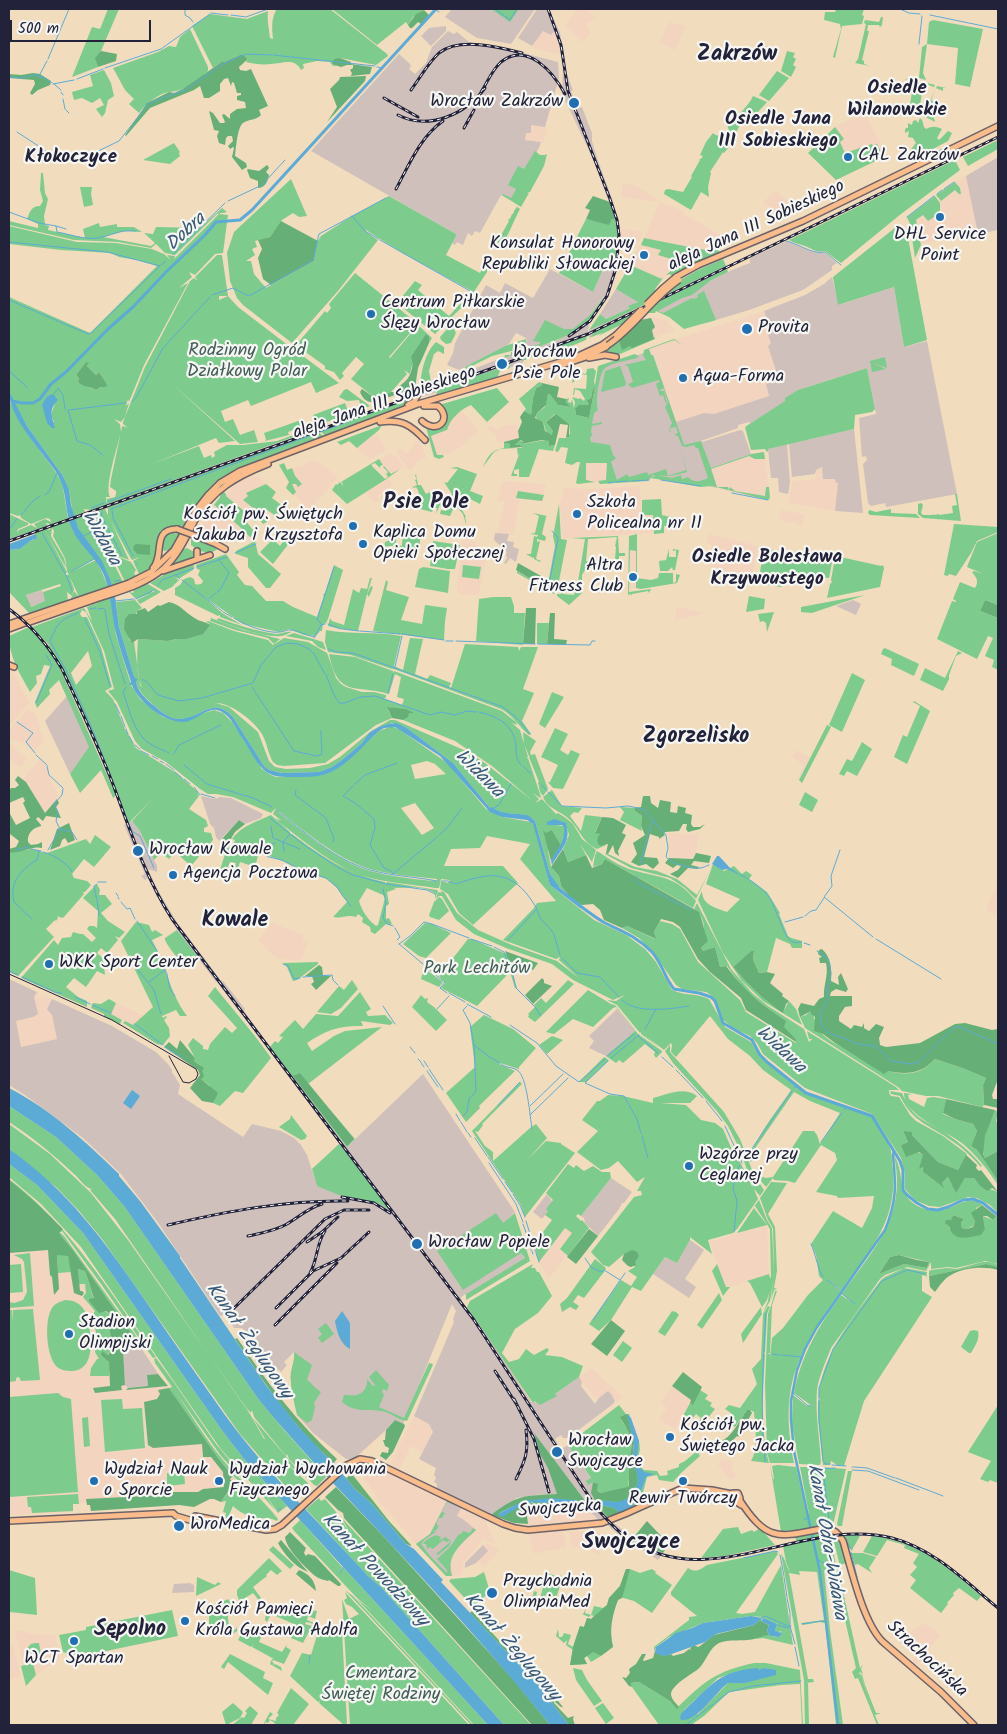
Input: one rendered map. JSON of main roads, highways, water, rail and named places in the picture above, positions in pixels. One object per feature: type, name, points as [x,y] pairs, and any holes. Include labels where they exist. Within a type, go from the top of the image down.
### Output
[{"type":"main road","name":"aleja Jana III Sobieskiego","points":[[160,572],[177,554],[204,506],[214,494],[229,482],[257,468],[424,406],[576,361],[607,344],[629,328],[678,278],[810,221],[998,128]]},
{"type":"main road","name":"aleja Jana III Sobieskiego","points":[[129,585],[163,563],[177,546],[208,495],[232,476],[251,467],[441,396],[574,358],[607,344]]},
{"type":"main road","points":[[576,361],[602,355],[616,357]]},
{"type":"main road","points":[[344,432],[362,422],[411,404],[417,396]]},
{"type":"main road","points":[[422,421],[429,427],[436,427],[444,419],[442,410],[436,406],[424,406]]},
{"type":"main road","points":[[380,422],[400,421],[418,432],[425,440]]},
{"type":"main road","points":[[159,546],[163,551],[170,551],[190,523]]},
{"type":"main road","points":[[129,585],[156,565],[159,558],[161,538],[171,530],[196,536],[225,549]]},
{"type":"main road","points":[[197,559],[198,551]]},
{"type":"main road","points":[[9,631],[12,624],[146,581],[160,572],[210,554]]},
{"type":"main road","name":"Swojczycka","points":[[9,1520],[175,1513],[176,1516],[266,1530],[275,1529],[347,1465],[355,1461],[364,1460],[387,1468],[508,1526],[528,1530],[602,1523],[681,1488],[703,1489],[723,1493],[735,1498],[767,1531],[781,1535],[833,1529]]},
{"type":"main road","name":"Strachocińska","points":[[833,1529],[843,1540],[866,1616],[874,1632],[944,1695],[974,1725]]},
{"type":"water","points":[[9,391],[27,426],[63,476],[69,489],[71,505],[78,528],[102,561],[115,596],[119,627],[134,676],[138,679],[136,682],[139,689],[147,699],[164,714],[175,719],[194,716],[212,708],[226,711],[233,717],[264,766],[269,770],[282,773],[319,772],[332,767],[342,760],[361,744],[369,733],[379,727],[396,723],[407,728],[453,763],[490,808],[492,807],[505,813],[529,816],[535,821],[550,874],[560,888],[582,905],[580,908],[550,885],[533,824],[527,820],[502,817],[490,812],[440,756],[395,727],[384,728],[379,731],[348,761],[326,774],[311,777],[283,777],[275,776],[260,766],[231,720],[225,714],[217,710],[210,710],[189,721],[181,722],[164,717],[147,705],[135,692],[132,685],[129,684],[131,682],[114,624],[109,591],[103,573],[72,529],[60,479],[20,423],[10,401]]},
{"type":"water","points":[[53,394],[58,400],[52,410],[55,428],[52,428],[47,423],[42,405],[47,396]]},
{"type":"water","points":[[36,534],[37,540],[33,539],[20,549],[9,550],[9,544]]},
{"type":"water","points":[[554,819],[566,823],[567,835],[564,846],[552,865],[551,861],[562,841],[564,833],[562,825],[547,825],[547,822]]},
{"type":"water","points":[[717,856],[742,876],[727,869],[722,870],[712,864]]},
{"type":"water","points":[[9,1088],[53,1116],[81,1138],[119,1174],[180,1256],[265,1384],[297,1425],[335,1464],[354,1488],[371,1503],[406,1544],[414,1549],[443,1580],[441,1582],[537,1684],[569,1725],[550,1725],[450,1608],[290,1436],[259,1400],[124,1206],[97,1175],[56,1137],[9,1106]]},
{"type":"water","points":[[132,1090],[140,1096],[131,1109],[123,1103]]},
{"type":"water","points":[[9,1149],[50,1182],[84,1218],[130,1278],[225,1415],[258,1457],[368,1576],[381,1587],[504,1725],[488,1725],[244,1459],[83,1233],[37,1185],[9,1164]]},
{"type":"water","points":[[342,1311],[350,1323],[350,1349],[341,1341],[335,1321]]},
{"type":"water","points":[[627,1414],[631,1418],[639,1441],[636,1463],[644,1472],[654,1474],[646,1477],[633,1505],[623,1512],[599,1505],[595,1500],[618,1502],[629,1498],[637,1485],[636,1470],[632,1465],[634,1443]]},
{"type":"water","points":[[551,1498],[574,1500],[580,1502],[580,1505],[534,1502],[524,1504],[502,1517],[498,1514],[523,1501]]},
{"type":"water","points":[[751,1616],[762,1618],[754,1625],[716,1634],[705,1642],[666,1656],[657,1654],[655,1651],[656,1647],[676,1633],[703,1623]]},
{"type":"water","points":[[764,1618],[777,1624],[775,1631],[782,1633],[779,1637],[770,1636],[767,1631],[769,1625],[761,1621]]},
{"type":"water","points":[[758,1668],[759,1670],[764,1668],[776,1670],[776,1675],[745,1683],[728,1683],[699,1712],[687,1719],[681,1720],[681,1714],[718,1680],[731,1673]]},
{"type":"waterway","points":[[48,59],[69,9]]},
{"type":"waterway","points":[[185,9],[185,15],[193,22]]},
{"type":"waterway","points":[[231,15],[246,17],[268,9]]},
{"type":"waterway","name":"Dobra","points":[[12,401],[33,403],[40,399],[51,384],[66,372],[108,329],[133,307],[216,222],[240,220],[252,210],[436,9]]},
{"type":"waterway","points":[[495,9],[510,20],[517,9]]},
{"type":"waterway","points":[[900,9],[909,13],[920,14]]},
{"type":"waterway","points":[[211,13],[228,15]]},
{"type":"waterway","points":[[105,68],[161,49],[210,14]]},
{"type":"waterway","points":[[930,15],[998,29]]},
{"type":"waterway","points":[[919,44],[922,16]]},
{"type":"waterway","points":[[54,155],[79,158],[90,155],[119,141],[149,103],[185,90],[223,64],[246,54],[271,55]]},
{"type":"waterway","points":[[273,55],[375,66]]},
{"type":"waterway","points":[[39,76],[47,61]]},
{"type":"waterway","name":"Dobra","points":[[377,67],[382,68]]},
{"type":"waterway","points":[[77,79],[103,69]]},
{"type":"waterway","points":[[9,77],[22,78],[35,75],[52,83]]},
{"type":"waterway","points":[[53,84],[74,80]]},
{"type":"waterway","points":[[54,84],[61,90]]},
{"type":"waterway","points":[[63,99],[65,109]]},
{"type":"waterway","points":[[66,110],[69,113]]},
{"type":"waterway","points":[[17,132],[40,147]]},
{"type":"waterway","points":[[42,149],[53,155]]},
{"type":"waterway","points":[[228,201],[262,185],[285,160]]},
{"type":"waterway","points":[[944,189],[954,182]]},
{"type":"waterway","points":[[937,194],[942,190]]},
{"type":"waterway","points":[[907,217],[934,196]]},
{"type":"waterway","points":[[212,295],[233,288],[249,296],[313,260],[319,234],[386,198]]},
{"type":"waterway","points":[[173,254],[225,203]]},
{"type":"waterway","points":[[9,212],[39,223],[56,226],[57,232],[82,238],[97,238],[120,232],[136,231]]},
{"type":"waterway","points":[[352,216],[365,231],[379,239]]},
{"type":"waterway","points":[[56,226],[66,229]]},
{"type":"waterway","points":[[380,240],[472,292]]},
{"type":"waterway","points":[[786,241],[815,252],[825,252],[841,265]]},
{"type":"waterway","points":[[9,242],[107,252],[160,266],[88,334],[9,300]]},
{"type":"waterway","points":[[161,265],[166,261]]},
{"type":"waterway","points":[[132,402],[163,348],[210,297]]},
{"type":"waterway","points":[[9,371],[28,388]]},
{"type":"waterway","points":[[54,394],[58,388],[63,395],[65,409]]},
{"type":"waterway","points":[[69,410],[125,403]]},
{"type":"waterway","points":[[68,410],[77,441],[90,445],[103,455]]},
{"type":"waterway","points":[[111,509],[350,421]]},
{"type":"waterway","points":[[45,495],[49,492],[57,473]]},
{"type":"waterway","points":[[107,502],[171,479]]},
{"type":"waterway","points":[[632,481],[649,480]]},
{"type":"waterway","points":[[661,480],[700,486]]},
{"type":"waterway","points":[[616,482],[629,481]]},
{"type":"waterway","points":[[608,483],[614,482]]},
{"type":"waterway","points":[[732,493],[768,500]]},
{"type":"waterway","points":[[21,515],[40,496]]},
{"type":"waterway","points":[[91,508],[104,503]]},
{"type":"waterway","points":[[112,510],[113,518],[133,556]]},
{"type":"waterway","points":[[102,512],[101,515],[122,556]]},
{"type":"waterway","points":[[9,530],[17,519]]},
{"type":"waterway","points":[[98,529],[105,525]]},
{"type":"waterway","points":[[83,536],[96,530]]},
{"type":"waterway","points":[[552,531],[558,538]]},
{"type":"waterway","points":[[42,533],[67,577],[72,591]]},
{"type":"waterway","points":[[548,589],[558,539]]},
{"type":"waterway","points":[[235,553],[256,544]]},
{"type":"waterway","points":[[197,567],[227,557]]},
{"type":"waterway","points":[[72,571],[96,558]]},
{"type":"waterway","points":[[217,592],[229,573],[219,560]]},
{"type":"waterway","points":[[322,625],[317,619],[334,567]]},
{"type":"waterway","points":[[158,585],[162,580],[194,568]]},
{"type":"waterway","points":[[176,575],[180,579]]},
{"type":"waterway","points":[[115,581],[120,580]]},
{"type":"waterway","points":[[182,580],[222,611]]},
{"type":"waterway","points":[[136,599],[154,590]]},
{"type":"waterway","points":[[209,599],[216,593]]},
{"type":"waterway","points":[[115,601],[134,599]]},
{"type":"waterway","points":[[90,609],[96,608]]},
{"type":"waterway","points":[[98,609],[103,608],[105,610],[109,634],[125,684]]},
{"type":"waterway","points":[[223,612],[232,617]]},
{"type":"waterway","points":[[54,633],[60,622],[78,613]]},
{"type":"waterway","points":[[234,618],[263,630],[275,632],[292,630],[315,637]]},
{"type":"waterway","points":[[85,619],[100,652],[110,686]]},
{"type":"waterway","points":[[314,638],[321,625],[325,624]]},
{"type":"waterway","points":[[328,624],[341,629]]},
{"type":"waterway","points":[[343,629],[359,631]]},
{"type":"waterway","points":[[360,631],[400,634]]},
{"type":"waterway","points":[[53,634],[50,641],[68,674],[94,733],[127,820],[133,832],[140,836],[154,868]]},
{"type":"waterway","points":[[402,634],[444,640]]},
{"type":"waterway","points":[[395,667],[402,636]]},
{"type":"waterway","points":[[446,641],[453,641]]},
{"type":"waterway","points":[[456,641],[535,644]]},
{"type":"waterway","points":[[538,644],[590,645],[592,641],[595,641]]},
{"type":"waterway","points":[[142,680],[145,680],[158,695],[179,701],[202,698],[253,683],[261,665],[276,647],[287,643],[298,644],[309,649],[314,654],[325,674]]},
{"type":"waterway","points":[[329,649],[336,652],[353,653],[503,707],[518,719],[530,734]]},
{"type":"waterway","points":[[36,703],[52,665],[46,655]]},
{"type":"waterway","points":[[388,693],[393,674]]},
{"type":"waterway","points":[[326,675],[339,703],[345,703],[360,697],[375,696],[430,715],[441,712],[455,715],[467,711],[476,712]]},
{"type":"waterway","points":[[126,687],[123,692],[131,717],[140,734],[150,744],[169,753]]},
{"type":"waterway","points":[[252,687],[294,751],[317,756],[322,754],[321,731]]},
{"type":"waterway","points":[[115,704],[120,714]]},
{"type":"waterway","points":[[479,712],[493,716],[509,727],[515,739],[518,761],[521,765]]},
{"type":"waterway","points":[[121,716],[125,727]]},
{"type":"waterway","points":[[17,722],[33,733],[26,742],[35,753]]},
{"type":"waterway","points":[[174,754],[179,745],[221,725]]},
{"type":"waterway","points":[[126,729],[128,734]]},
{"type":"waterway","points":[[129,736],[133,743]]},
{"type":"waterway","points":[[135,745],[140,749]]},
{"type":"waterway","points":[[141,751],[149,755]]},
{"type":"waterway","points":[[36,755],[47,765]]},
{"type":"waterway","points":[[152,756],[158,759]]},
{"type":"waterway","points":[[160,761],[164,763]]},
{"type":"waterway","points":[[355,784],[365,775],[397,763]]},
{"type":"waterway","points":[[166,764],[174,770]]},
{"type":"waterway","points":[[184,765],[207,784],[253,798],[272,807]]},
{"type":"waterway","points":[[47,766],[49,775],[63,788]]},
{"type":"waterway","points":[[523,766],[531,774]]},
{"type":"waterway","points":[[175,772],[182,778]]},
{"type":"waterway","points":[[184,779],[190,784]]},
{"type":"waterway","points":[[492,809],[499,805],[511,784]]},
{"type":"waterway","points":[[542,785],[547,791]]},
{"type":"waterway","points":[[353,786],[343,796],[355,803],[374,819],[375,828],[370,845],[384,868],[393,874],[437,837]]},
{"type":"waterway","points":[[194,787],[200,795]]},
{"type":"waterway","points":[[48,850],[60,829],[56,821],[58,812],[54,804],[62,795],[63,789]]},
{"type":"waterway","points":[[296,790],[295,795],[326,818],[334,839],[333,842]]},
{"type":"waterway","points":[[548,792],[562,806],[606,808],[628,806],[643,809],[666,835],[668,848],[666,857],[669,860],[682,866],[693,868],[709,865]]},
{"type":"waterway","points":[[201,794],[215,798]]},
{"type":"waterway","points":[[439,835],[447,828],[462,808]]},
{"type":"waterway","points":[[278,811],[318,842],[339,856],[361,867],[379,872],[437,881]]},
{"type":"waterway","points":[[270,818],[304,845],[353,875],[386,884],[427,890],[435,894]]},
{"type":"waterway","points":[[649,833],[653,820]]},
{"type":"waterway","points":[[271,826],[273,838],[300,849]]},
{"type":"waterway","points":[[60,829],[72,832],[77,840]]},
{"type":"waterway","points":[[283,842],[290,834]]},
{"type":"waterway","points":[[640,865],[648,835]]},
{"type":"waterway","points":[[252,847],[253,845],[266,847],[275,843]]},
{"type":"waterway","points":[[283,843],[284,852]]},
{"type":"waterway","points":[[236,848],[252,846]]},
{"type":"waterway","points":[[16,850],[28,847]]},
{"type":"waterway","points":[[31,849],[41,851]]},
{"type":"waterway","points":[[252,849],[326,878],[337,887],[351,906]]},
{"type":"waterway","points":[[840,850],[831,876],[832,886],[824,897],[873,937]]},
{"type":"waterway","points":[[32,919],[14,902],[13,889],[21,872],[37,860],[39,851]]},
{"type":"waterway","points":[[43,852],[59,859],[72,872]]},
{"type":"waterway","points":[[741,875],[756,884],[769,897],[790,940],[801,942]]},
{"type":"waterway","points":[[442,881],[456,884],[479,877],[500,876],[517,884],[535,906],[540,918],[553,932],[560,955]]},
{"type":"waterway","points":[[637,876],[636,882],[691,910]]},
{"type":"waterway","points":[[98,882],[106,882]]},
{"type":"waterway","points":[[97,884],[94,886],[99,916]]},
{"type":"waterway","points":[[383,889],[386,903],[383,918],[387,924],[393,926]]},
{"type":"waterway","points":[[805,916],[811,911],[816,910],[824,898]]},
{"type":"waterway","points":[[121,902],[127,909],[130,908],[135,919]]},
{"type":"waterway","name":"Widawa","points":[[579,905],[602,921],[641,942],[655,956],[674,989],[711,997],[715,1001],[723,1023],[752,1040],[760,1055],[767,1062],[806,1093],[872,1116],[900,1161],[903,1170],[903,1190],[917,1203],[928,1209],[938,1210],[963,1200],[973,1199],[983,1203],[998,1215]]},
{"type":"waterway","points":[[508,940],[536,910]]},
{"type":"waterway","points":[[785,922],[803,917]]},
{"type":"waterway","points":[[137,921],[157,951],[167,974],[170,989],[175,996]]},
{"type":"waterway","points":[[399,944],[424,922],[469,938]]},
{"type":"waterway","points":[[395,928],[400,937],[397,940]]},
{"type":"waterway","points":[[471,939],[492,946]]},
{"type":"waterway","points":[[876,939],[941,979]]},
{"type":"waterway","points":[[804,943],[810,945]]},
{"type":"waterway","points":[[399,944],[423,964]]},
{"type":"waterway","points":[[494,947],[504,952],[516,988],[534,1006]]},
{"type":"waterway","points":[[817,951],[826,957],[830,966],[831,974],[827,989],[828,1000],[820,1013],[821,1024],[831,1034],[857,1044],[876,1046],[891,1061],[911,1064],[919,1062],[955,1027],[960,1027],[998,1044]]},
{"type":"waterway","points":[[562,958],[577,973],[600,977],[619,997]]},
{"type":"waterway","points":[[283,964],[288,966],[294,979],[300,978]]},
{"type":"waterway","points":[[134,965],[154,990],[161,1014]]},
{"type":"waterway","points":[[425,966],[443,981]]},
{"type":"waterway","points":[[149,982],[165,970]]},
{"type":"waterway","points":[[9,971],[18,975]]},
{"type":"waterway","points":[[303,977],[332,975],[333,980],[338,985]]},
{"type":"waterway","points":[[22,977],[61,993]]},
{"type":"waterway","points":[[445,982],[440,988],[447,993]]},
{"type":"waterway","points":[[449,993],[465,1002]]},
{"type":"waterway","points":[[437,1009],[449,996]]},
{"type":"waterway","points":[[75,997],[90,1004]]},
{"type":"waterway","points":[[622,1000],[635,1007],[644,1009],[689,1006]]},
{"type":"waterway","points":[[467,1004],[491,1017]]},
{"type":"waterway","points":[[92,1005],[111,1013]]},
{"type":"waterway","points":[[383,1006],[395,1024]]},
{"type":"waterway","points":[[463,1116],[467,1112],[469,1099],[476,1091],[474,1045],[470,1023],[463,1010],[467,1006]]},
{"type":"waterway","points":[[535,1007],[541,1016]]},
{"type":"waterway","points":[[645,1029],[656,1009]]},
{"type":"waterway","points":[[135,1024],[163,1045]]},
{"type":"waterway","points":[[510,1025],[537,1043],[556,1066],[579,1082],[605,1059]]},
{"type":"waterway","points":[[607,1056],[634,1034]]},
{"type":"waterway","points":[[611,1058],[639,1035]]},
{"type":"waterway","points":[[638,1036],[658,1053]]},
{"type":"waterway","points":[[474,1045],[500,1063]]},
{"type":"waterway","points":[[165,1047],[182,1058]]},
{"type":"waterway","points":[[410,1047],[415,1053]]},
{"type":"waterway","points":[[662,1057],[673,1067]]},
{"type":"waterway","points":[[418,1059],[421,1062]]},
{"type":"waterway","points":[[424,1061],[428,1067]]},
{"type":"waterway","points":[[608,1061],[585,1083],[610,1094],[624,1096],[637,1119],[641,1133]]},
{"type":"waterway","points":[[421,1063],[424,1067]]},
{"type":"waterway","points":[[501,1064],[520,1073],[526,1088],[532,1129]]},
{"type":"waterway","points":[[429,1069],[443,1090]]},
{"type":"waterway","points":[[676,1070],[680,1074]]},
{"type":"waterway","points":[[427,1071],[438,1087]]},
{"type":"waterway","points":[[530,1106],[563,1074]]},
{"type":"waterway","points":[[681,1075],[703,1098]]},
{"type":"waterway","points":[[530,1115],[568,1078]]},
{"type":"waterway","points":[[498,1105],[520,1082]]},
{"type":"waterway","points":[[752,1160],[753,1147],[792,1091]]},
{"type":"waterway","points":[[706,1101],[722,1121]]},
{"type":"waterway","points":[[821,1142],[842,1113]]},
{"type":"waterway","points":[[456,1114],[460,1121]]},
{"type":"waterway","points":[[461,1122],[467,1132]]},
{"type":"waterway","points":[[725,1126],[742,1163]]},
{"type":"waterway","points":[[468,1133],[471,1137]]},
{"type":"waterway","points":[[642,1136],[648,1158]]},
{"type":"waterway","points":[[475,1138],[487,1156]]},
{"type":"waterway","name":"Kanał Odra-Widawa","points":[[838,1725],[820,1572],[794,1451],[791,1401],[797,1370],[805,1349],[817,1327],[885,1230],[892,1210],[895,1193],[894,1151]]},
{"type":"waterway","points":[[488,1157],[503,1179]]},
{"type":"waterway","points":[[489,1163],[516,1204],[523,1222]]},
{"type":"waterway","points":[[734,1232],[737,1201],[733,1188],[740,1165]]},
{"type":"waterway","points":[[505,1182],[512,1192]]},
{"type":"waterway","points":[[513,1194],[525,1217]]},
{"type":"waterway","points":[[526,1221],[531,1237]]},
{"type":"waterway","points":[[523,1224],[528,1238]]},
{"type":"waterway","points":[[528,1239],[531,1250]]},
{"type":"waterway","points":[[532,1239],[534,1247]]},
{"type":"waterway","points":[[811,1244],[823,1277]]},
{"type":"waterway","points":[[536,1253],[539,1262]]},
{"type":"waterway","points":[[585,1258],[591,1267],[601,1272],[604,1270],[620,1280]]},
{"type":"waterway","points":[[819,1399],[819,1388],[833,1349],[882,1281],[907,1270],[925,1274]]},
{"type":"waterway","points":[[593,1320],[625,1273]]},
{"type":"waterway","points":[[827,1280],[842,1291]]},
{"type":"waterway","points":[[841,1293],[855,1304]]},
{"type":"waterway","points":[[765,1462],[762,1406],[766,1313]]},
{"type":"waterway","points":[[772,1354],[779,1355]]},
{"type":"waterway","points":[[781,1355],[802,1357]]},
{"type":"waterway","points":[[793,1393],[807,1405],[811,1406]]},
{"type":"waterway","points":[[819,1400],[823,1460],[825,1464],[830,1464]]},
{"type":"waterway","points":[[832,1465],[846,1466]]},
{"type":"waterway","points":[[854,1467],[867,1468],[895,1478]]},
{"type":"waterway","points":[[829,1521],[823,1469],[835,1468]]},
{"type":"waterway","points":[[852,1470],[868,1471],[919,1490]]},
{"type":"waterway","points":[[896,1478],[943,1496]]},
{"type":"waterway","points":[[300,1491],[307,1484]]},
{"type":"waterway","points":[[294,1496],[298,1492]]},
{"type":"waterway","name":"Kanał Odra-Widawa","points":[[804,1519],[809,1519]]},
{"type":"waterway","points":[[843,1535],[852,1550]]},
{"type":"waterway","points":[[744,1558],[775,1551],[778,1552]]},
{"type":"waterway","points":[[851,1552],[857,1577]]},
{"type":"waterway","points":[[780,1555],[784,1576]]},
{"type":"waterway","points":[[818,1560],[833,1568]]},
{"type":"waterway","name":"Kanał Powodziowy","points":[[340,1573],[343,1567]]},
{"type":"waterway","points":[[784,1577],[787,1597]]},
{"type":"waterway","points":[[787,1598],[790,1613]]},
{"type":"waterway","points":[[865,1603],[868,1612]]},
{"type":"waterway","points":[[790,1614],[790,1626],[795,1644]]},
{"type":"waterway","points":[[762,1618],[765,1616],[791,1626]]},
{"type":"waterway","points":[[802,1624],[826,1622]]},
{"type":"waterway","points":[[777,1625],[789,1628]]},
{"type":"waterway","points":[[795,1647],[799,1666]]},
{"type":"waterway","points":[[309,1663],[310,1655]]},
{"type":"waterway","points":[[686,1725],[729,1692],[753,1686],[801,1681]]},
{"type":"tram line","points":[[9,974],[112,1020],[196,1069],[198,1074],[196,1079],[189,1083],[183,1082],[169,1056]]},
{"type":"railway","points":[[548,9],[561,45],[568,91],[610,199],[617,220],[619,235],[616,268],[607,296],[590,321],[569,336]]},
{"type":"railway","points":[[411,90],[435,57],[447,48],[468,44],[502,48],[522,53]]},
{"type":"railway","points":[[481,92],[501,62],[511,56],[520,55],[530,57],[538,62],[554,77],[565,94]]},
{"type":"railway","points":[[398,115],[410,120],[422,121],[446,117],[468,105],[485,88]]},
{"type":"railway","points":[[384,98],[418,117]]},
{"type":"railway","points":[[464,128],[474,110]]},
{"type":"railway","points":[[396,189],[421,143],[443,121]]},
{"type":"railway","points":[[9,541],[588,334],[998,137]]},
{"type":"railway","points":[[9,609],[38,636],[62,669],[102,757],[154,888],[172,919],[474,1320],[597,1509]]},
{"type":"railway","points":[[342,1197],[374,1203],[390,1213]]},
{"type":"railway","points":[[168,1225],[257,1207],[302,1202],[348,1201]]},
{"type":"railway","points":[[248,1236],[268,1232],[282,1226],[322,1204]]},
{"type":"railway","points":[[227,1315],[325,1219],[344,1210],[369,1210]]},
{"type":"railway","points":[[307,1242],[322,1232],[338,1217]]},
{"type":"railway","points":[[310,1273],[325,1231]]},
{"type":"railway","points":[[276,1308],[313,1271],[341,1258],[369,1232]]},
{"type":"railway","points":[[275,1325],[337,1263]]},
{"type":"railway","points":[[495,1371],[517,1405]]},
{"type":"railway","points":[[514,1399],[534,1439],[549,1492]]},
{"type":"railway","points":[[516,1479],[526,1456],[526,1430]]},
{"type":"railway","points":[[592,1503],[630,1540],[661,1555],[693,1559],[726,1557],[825,1537],[859,1534],[892,1538],[907,1543],[935,1558],[998,1608]]},
{"type":"place","name":"Wrocław Zakrzów","points":[[574,103]]},
{"type":"place","name":"CAL Zakrzów","points":[[848,157]]},
{"type":"place","name":"DHL Service Point","points":[[940,217]]},
{"type":"place","name":"Konsulat Honorowy Republiki Słowackiej","points":[[644,255]]},
{"type":"place","name":"Centrum Piłkarskie Ślęzy Wrocław","points":[[371,314]]},
{"type":"place","name":"Provita","points":[[747,329]]},
{"type":"place","name":"Wrocław Psie Pole","points":[[502,364]]},
{"type":"place","name":"Aqua-Forma","points":[[683,378]]},
{"type":"place","name":"Szkoła Policealna nr 11","points":[[577,514]]},
{"type":"place","name":"Kościół pw. Świętych Jakuba i Krzysztofa","points":[[353,526]]},
{"type":"place","name":"Kaplica Domu Opieki Społecznej","points":[[363,544]]},
{"type":"place","name":"Altra Fitness Club","points":[[633,577]]},
{"type":"place","name":"Wrocław Kowale","points":[[138,851]]},
{"type":"place","name":"Agencja Pocztowa","points":[[173,875]]},
{"type":"place","name":"WKK Sport Center","points":[[49,964]]},
{"type":"place","name":"Wzgórze przy Ceglanej","points":[[689,1166]]},
{"type":"place","name":"Wrocław Popiele","points":[[417,1244]]},
{"type":"place","name":"Stadion Olimpijski","points":[[69,1334]]},
{"type":"place","name":"Kościół pw. Świętego Jacka","points":[[670,1437]]},
{"type":"place","name":"Wrocław Swojczyce","points":[[557,1452]]},
{"type":"place","name":"Wydział Nauk o Sporcie","points":[[94,1481]]},
{"type":"place","name":"Wydział Wychowania Fizycznego","points":[[219,1481]]},
{"type":"place","name":"Rewir Twórczy","points":[[683,1481]]},
{"type":"place","name":"WroMedica","points":[[179,1526]]},
{"type":"place","name":"Przychodnia OlimpiaMed","points":[[492,1593]]},
{"type":"place","name":"Kościół Pamięci Króla Gustawa Adolfa","points":[[185,1621]]},
{"type":"place","name":"WCT Spartan","points":[[74,1641]]},
{"type":"district","name":"Zakrzów","points":[[737,56]]},
{"type":"district","name":"Osiedle Wilanowskie","points":[[897,101]]},
{"type":"district","name":"Osiedle Jana III Sobieskiego","points":[[778,132]]},
{"type":"district","name":"Kłokoczyce","points":[[71,159]]},
{"type":"district","name":"Psie Pole","points":[[426,504]]},
{"type":"district","name":"Osiedle Bolesława Krzywoustego","points":[[767,570]]},
{"type":"district","name":"Zgorzelisko","points":[[696,738]]},
{"type":"district","name":"Kowale","points":[[235,922]]},
{"type":"district","name":"Swojczyce","points":[[631,1544]]},
{"type":"district","name":"Sępolno","points":[[130,1631]]},
{"type":"park label","name":"Rodzinny Ogród Działkowy Polar","points":[[247,362]]},
{"type":"park label","name":"Park Lechitów","points":[[477,970]]},
{"type":"park label","name":"Cmentarz Świętej Rodziny","points":[[381,1685]]},
{"type":"water label","name":"Kanał Żeglugowy","points":[[248,1342]]},
{"type":"water label","name":"Kanał Żeglugowy","points":[[511,1648]]}]
